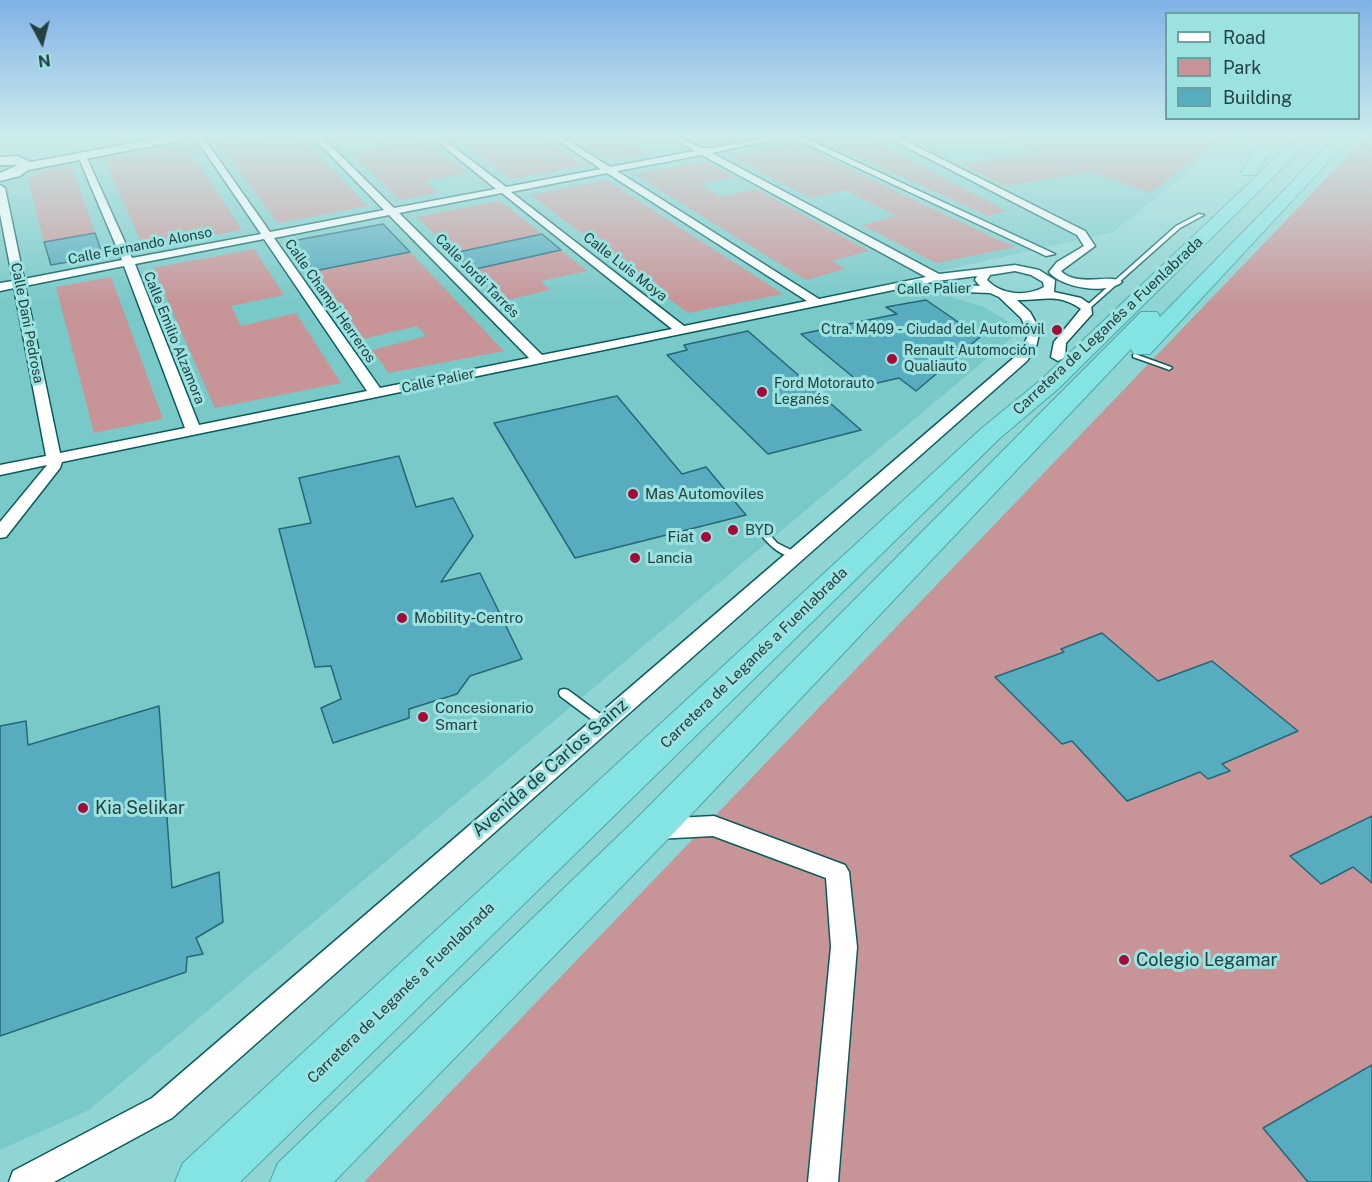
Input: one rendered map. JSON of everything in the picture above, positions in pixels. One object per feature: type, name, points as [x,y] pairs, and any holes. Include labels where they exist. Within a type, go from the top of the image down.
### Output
[{"type":"highway","points":[[991,433],[1010,405],[1226,192]]},
{"type":"highway","name":"Carretera de Leganés a Fuenlabrada","points":[[202,1182],[991,433],[1050,384],[1250,192]]},
{"type":"highway","name":"Carretera de Leganés a Fuenlabrada","points":[[297,1182],[651,830],[920,551],[1274,192]]},
{"type":"highway","points":[[920,551],[994,496],[1135,356],[1293,192]]},
{"type":"highway","points":[[1275,212],[1301,192]]},
{"type":"highway","points":[[309,1182],[395,1086]]},
{"type":"street","name":"Calle Dani Pedrosa","points":[[1,192],[54,459]]},
{"type":"street","name":"Calle Emilio Alzamora","points":[[98,192],[128,262],[194,431]]},
{"type":"street","name":"Calle Champi Herreros","points":[[236,192],[376,393]]},
{"type":"street","name":"Calle Jordi Tarrés","points":[[372,192],[539,360]]},
{"type":"street","name":"Calle Fernando Alonso","points":[[0,287],[491,192]]},
{"type":"street","name":"Calle Luis Moya","points":[[505,192],[684,331]]},
{"type":"street","points":[[645,192],[818,303]]},
{"type":"street","points":[[775,192],[936,283],[982,297],[1030,320]]},
{"type":"street","points":[[916,192],[1050,254]]},
{"type":"street","points":[[997,192],[1049,219],[1072,239],[1079,241],[1076,248],[1040,265],[1044,286]]},
{"type":"street","points":[[1072,239],[1081,233],[1089,246],[1077,256],[1060,264],[1055,272],[1067,280],[1097,286]]},
{"type":"street","name":"Calle Palier","points":[[0,470],[876,291],[936,283],[990,270],[1007,263],[1050,254],[1072,239]]},
{"type":"street","points":[[1030,320],[981,280],[990,270],[1015,268],[1044,286],[1088,308],[1086,314],[1060,342],[1058,357]]},
{"type":"street","points":[[1044,286],[1097,286],[1116,282]]},
{"type":"street","name":"Calle Palier","points":[[936,283],[997,292],[1044,286]]},
{"type":"street","name":"Avenida de Carlos Sainz","points":[[24,1182],[162,1108],[1022,358],[1033,345],[1035,336],[1030,320],[1030,303],[1044,286]]},
{"type":"street","points":[[0,533],[55,465],[54,459]]},
{"type":"street","points":[[651,830],[714,826],[837,872],[844,947],[823,1182]]},
{"type":"lane","points":[[1088,308],[1178,227],[1201,215]]},
{"type":"lane","points":[[1135,356],[1169,369]]},
{"type":"lane","points":[[766,536],[774,546],[794,555]]},
{"type":"lane","points":[[564,693],[603,722]]},
{"type":"shaded area","points":[[0,192],[1163,192],[1113,232],[910,278],[939,293],[986,308],[1021,330],[89,1110],[0,1150]]},
{"type":"green space","points":[[32,192],[81,192],[95,233],[44,242]]},
{"type":"green space","points":[[119,192],[217,192],[242,230],[144,248]]},
{"type":"green space","points":[[255,192],[354,192],[367,206],[278,223]]},
{"type":"green space","points":[[392,192],[437,193],[400,200]]},
{"type":"green space","points":[[545,192],[625,192],[783,294],[688,313],[531,195]]},
{"type":"green space","points":[[663,192],[713,192],[721,197],[742,192],[762,192],[869,251],[832,261],[845,269],[806,280]]},
{"type":"green space","points":[[800,192],[837,192],[811,198]]},
{"type":"green space","points":[[850,192],[898,192],[1016,247],[936,263],[862,225],[896,216]]},
{"type":"green space","points":[[936,192],[971,192],[1006,211],[988,216]]},
{"type":"green space","points":[[1313,192],[1372,192],[1372,1182],[364,1182]]},
{"type":"green space","points":[[500,201],[542,234],[454,253],[417,217]]},
{"type":"green space","points":[[254,249],[284,295],[231,306],[241,326],[296,313],[341,383],[215,408],[153,268]]},
{"type":"green space","points":[[561,250],[587,271],[541,281],[550,290],[504,301],[471,270]]},
{"type":"green space","points":[[410,252],[504,351],[389,373],[372,350],[426,336],[417,326],[363,339],[314,271]]},
{"type":"green space","points":[[111,277],[163,419],[94,433],[56,287]]},
{"type":"building","points":[[383,224],[410,252],[314,271],[292,241]]},
{"type":"building","points":[[95,233],[103,256],[51,265],[44,242]]},
{"type":"building","points":[[542,234],[561,250],[471,270],[454,253]]},
{"type":"building","name":"Renault Automoción Qualiauto","points":[[926,300],[980,337],[916,391],[899,378],[864,386],[801,334],[897,314],[886,307]]},
{"type":"building","name":"Ford Motorauto Leganés","points":[[748,331],[861,430],[768,454],[667,355],[687,350],[684,345]]},
{"type":"building","name":"Mas Automoviles","points":[[617,396],[682,474],[706,467],[746,515],[575,558],[494,423]]},
{"type":"building","name":"Mobility-Centro","points":[[399,456],[416,507],[453,498],[473,536],[441,582],[480,573],[522,659],[470,676],[457,694],[409,709],[409,718],[333,743],[321,708],[341,699],[331,666],[315,667],[279,529],[311,523],[299,478]]},
{"type":"building","points":[[1102,633],[1158,681],[1212,661],[1298,731],[1222,764],[1230,771],[1208,779],[1200,772],[1127,801],[1072,741],[1062,744],[995,677],[1064,652],[1061,649]]},
{"type":"building","name":"Kia Selikar","points":[[159,706],[172,888],[219,872],[223,922],[196,938],[203,954],[187,957],[186,972],[0,1036],[0,726],[26,721],[28,745]]},
{"type":"building","points":[[1372,816],[1372,883],[1353,867],[1321,884],[1290,856]]},
{"type":"building","points":[[1372,1065],[1372,1182],[1308,1182],[1263,1128]]},
{"type":"place","name":"Ctra. M409 - Ciudad del Automóvil","points":[[1057,330]]},
{"type":"place","name":"Renault Automoción Qualiauto","points":[[892,359]]},
{"type":"place","name":"Ford Motorauto Leganés","points":[[762,392]]},
{"type":"place","name":"Mas Automoviles","points":[[633,494]]},
{"type":"place","name":"BYD","points":[[733,530]]},
{"type":"place","name":"Fiat","points":[[706,537]]},
{"type":"place","name":"Lancia","points":[[635,558]]},
{"type":"place","name":"Mobility-Centro","points":[[402,618]]},
{"type":"place","name":"Concesionario Smart","points":[[423,717]]},
{"type":"place","name":"Kia Selikar","points":[[83,808]]},
{"type":"place","name":"Colegio Legamar","points":[[1124,960]]}]
